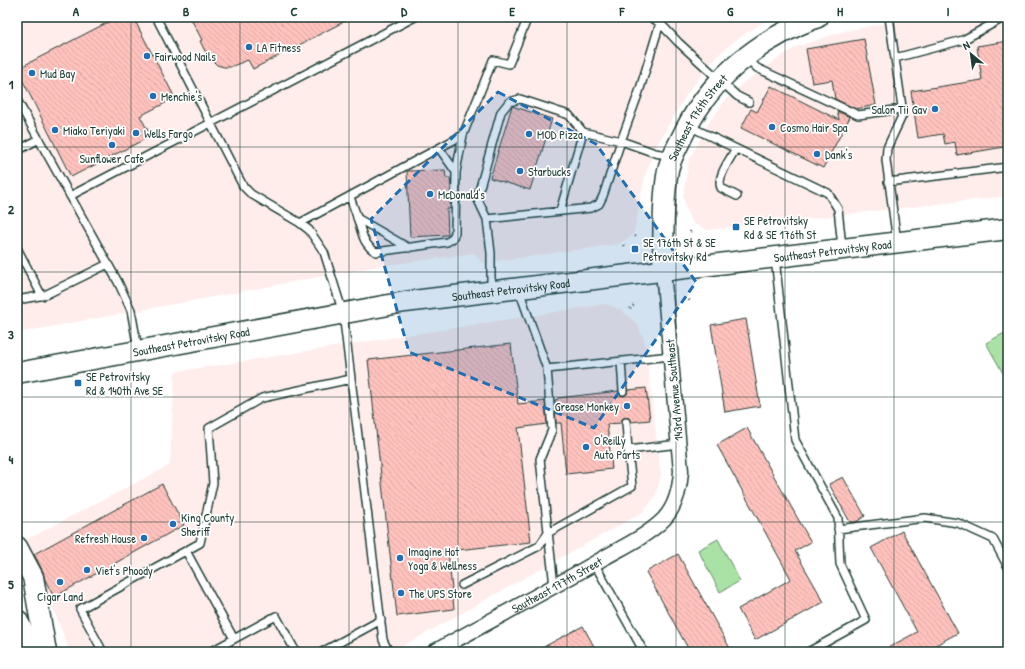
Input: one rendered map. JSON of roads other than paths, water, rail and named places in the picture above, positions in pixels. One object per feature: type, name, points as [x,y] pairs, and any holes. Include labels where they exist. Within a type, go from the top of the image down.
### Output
[{"type":"main road","name":"Southeast 176th Street","points":[[663,270],[664,206],[668,169],[687,125],[706,95],[745,57],[779,35],[818,17]]},
{"type":"main road","name":"Southeast Petrovitsky Road","points":[[19,373],[405,302],[1008,229]]},
{"type":"main road","points":[[17,547],[33,577],[46,652]]},
{"type":"main road","points":[[17,620],[34,652]]},
{"type":"street","name":"143rd Avenue Southeast","points":[[663,270],[681,472],[680,486],[672,507]]},
{"type":"street","name":"Southeast 177th Street","points":[[434,652],[554,586],[654,528],[672,507]]},
{"type":"lane","points":[[156,17],[243,186],[251,194],[300,223],[309,230],[324,252],[343,313],[383,640],[389,652]]},
{"type":"lane","points":[[70,196],[415,17]]},
{"type":"lane","points":[[350,196],[361,234],[370,249],[376,252],[447,242],[452,239],[455,233],[456,172],[464,135],[493,60],[510,64],[528,17]]},
{"type":"lane","points":[[650,17],[660,23],[678,42],[737,96],[749,102]]},
{"type":"lane","points":[[889,17],[903,114],[887,148],[886,160],[897,242]]},
{"type":"lane","points":[[895,58],[963,40],[1005,17]]},
{"type":"lane","points":[[486,219],[591,208],[599,204],[639,92],[660,23]]},
{"type":"lane","points":[[745,57],[757,68],[858,115],[902,109]]},
{"type":"lane","points":[[491,291],[491,253],[486,219],[477,198],[501,112],[509,102],[520,99],[569,115],[583,132],[621,141],[655,153],[673,156]]},
{"type":"lane","points":[[17,100],[108,264],[131,310],[138,350]]},
{"type":"lane","points":[[687,125],[735,150],[828,193],[838,209],[842,248]]},
{"type":"lane","points":[[560,211],[583,132]]},
{"type":"lane","points":[[300,223],[464,135]]},
{"type":"lane","points":[[17,151],[39,139]]},
{"type":"lane","points":[[439,148],[456,172]]},
{"type":"lane","points":[[735,150],[721,177],[720,182],[721,188],[737,196]]},
{"type":"lane","points":[[888,182],[1008,167]]},
{"type":"lane","points":[[357,218],[409,248]]},
{"type":"lane","points":[[17,248],[42,296]]},
{"type":"lane","points":[[775,256],[795,440],[838,518],[840,564],[866,620],[808,652]]},
{"type":"lane","points":[[17,300],[42,296],[72,283],[108,264]]},
{"type":"lane","points":[[519,288],[547,369],[552,430],[540,459],[554,586]]},
{"type":"lane","points":[[547,369],[671,356]]},
{"type":"lane","points":[[621,361],[623,391]]},
{"type":"lane","points":[[103,652],[80,608],[200,543],[213,483],[209,428],[262,398],[351,379]]},
{"type":"lane","points":[[462,585],[539,546],[548,533],[632,486],[626,422]]},
{"type":"lane","points":[[628,450],[679,444]]},
{"type":"lane","points":[[838,529],[925,518],[958,523],[993,539],[1008,567]]},
{"type":"lane","points":[[186,551],[234,639]]},
{"type":"lane","points":[[594,563],[644,652]]},
{"type":"lane","points":[[210,652],[276,616],[296,652]]},
{"type":"lane","points":[[322,652],[381,620]]},
{"type":"place","name":"LA Fitness","points":[[249,47]]},
{"type":"place","name":"Fairwood Nails","points":[[147,56]]},
{"type":"place","name":"Mud Bay","points":[[32,73]]},
{"type":"place","name":"Menchie's","points":[[153,96]]},
{"type":"place","name":"Salon Tii Gav","points":[[935,109]]},
{"type":"place","name":"Cosmo Hair Spa","points":[[772,127]]},
{"type":"place","name":"Miako Teriyaki","points":[[55,130]]},
{"type":"place","name":"Wells Fargo","points":[[136,133]]},
{"type":"place","name":"MOD Pizza","points":[[529,134]]},
{"type":"place","name":"Sunflower Cafe","points":[[112,145]]},
{"type":"place","name":"Dank's","points":[[817,154]]},
{"type":"place","name":"Starbucks","points":[[520,171]]},
{"type":"place","name":"McDonald's","points":[[430,194]]},
{"type":"place","name":"SE Petrovitsky Rd & SE 176th St","points":[[736,227]]},
{"type":"place","name":"SE 176th St & SE Petrovitsky Rd","points":[[635,249]]},
{"type":"place","name":"SE Petrovitsky Rd & 140th Ave SE","points":[[78,383]]},
{"type":"place","name":"Grease Monkey","points":[[627,406]]},
{"type":"place","name":"O'Reilly Auto Parts","points":[[586,447]]},
{"type":"place","name":"King County Sheriff","points":[[173,524]]},
{"type":"place","name":"Refresh House","points":[[144,538]]},
{"type":"place","name":"Imagine Hot Yoga & Wellness","points":[[400,558]]},
{"type":"place","name":"Viet's Phoody","points":[[87,570]]},
{"type":"place","name":"Cigar Land","points":[[60,582]]},
{"type":"place","name":"The UPS Store","points":[[401,593]]}]
